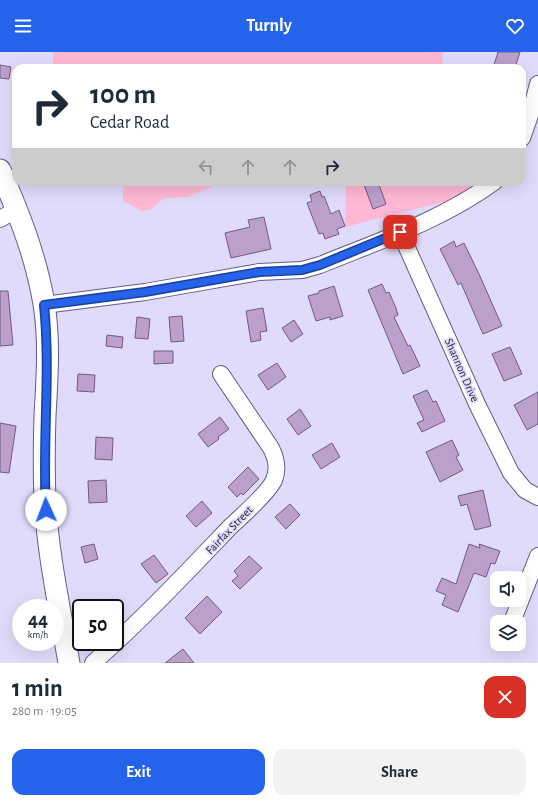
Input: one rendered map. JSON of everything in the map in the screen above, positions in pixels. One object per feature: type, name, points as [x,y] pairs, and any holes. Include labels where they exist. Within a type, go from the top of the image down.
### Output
[{"type":"main road","points":[[0,170],[9,214],[37,268],[44,305],[48,354],[44,460],[46,520],[64,658]]},
{"type":"street","points":[[526,126],[538,84]]},
{"type":"street","points":[[44,305],[145,292],[259,272],[302,270],[320,265],[445,212],[488,186]]},
{"type":"street","name":"Shannon Drive","points":[[400,232],[470,388],[511,473],[525,490],[538,497]]},
{"type":"street","name":"Fairfax Street","points":[[94,663],[167,593],[252,506],[274,481],[276,474],[276,460],[271,448],[221,374]]},
{"type":"street","points":[[515,615],[538,556]]},
{"type":"shaded area","points":[[53,52],[443,52],[442,64],[53,64]]},
{"type":"shaded area","points":[[123,186],[213,186],[189,197],[164,198],[151,209],[142,211],[123,201]]},
{"type":"shaded area","points":[[346,186],[478,186],[467,196],[345,227]]},
{"type":"building","points":[[498,52],[520,52],[516,64],[494,64]]},
{"type":"building","points":[[0,65],[11,67],[9,79],[0,78]]},
{"type":"building","points":[[364,186],[379,186],[386,204],[373,209]]},
{"type":"building","points":[[320,191],[322,197],[324,196],[331,214],[339,210],[345,226],[337,229],[339,234],[325,239],[323,233],[319,234],[307,203],[312,201],[310,195]]},
{"type":"building","points":[[264,217],[271,249],[231,258],[225,233],[250,227],[248,220]]},
{"type":"building","points":[[454,241],[456,247],[464,243],[502,326],[483,334],[461,283],[458,285],[440,249]]},
{"type":"building","points":[[382,284],[386,293],[389,292],[396,308],[398,315],[394,317],[408,346],[410,345],[420,366],[403,374],[368,290]]},
{"type":"building","points":[[334,286],[343,316],[330,320],[330,317],[316,321],[308,296]]},
{"type":"building","points":[[0,291],[8,291],[13,345],[0,346]]},
{"type":"building","points":[[263,308],[267,331],[260,332],[261,340],[251,342],[246,311]]},
{"type":"building","points":[[182,316],[184,341],[171,342],[169,317]]},
{"type":"building","points":[[137,317],[150,319],[148,339],[135,338]]},
{"type":"building","points":[[294,320],[303,334],[291,342],[282,328]]},
{"type":"building","points":[[107,335],[123,337],[122,348],[106,346]]},
{"type":"building","points":[[510,347],[522,374],[504,381],[492,354]]},
{"type":"building","points":[[154,351],[173,351],[173,363],[154,364]]},
{"type":"building","points":[[277,363],[286,377],[268,390],[258,375]]},
{"type":"building","points":[[78,374],[95,375],[94,392],[77,391]]},
{"type":"building","points":[[427,390],[433,402],[436,401],[445,421],[422,432],[417,423],[424,420],[413,396]]},
{"type":"building","points":[[538,392],[538,424],[527,430],[514,405]]},
{"type":"building","points":[[300,409],[311,426],[298,435],[287,419]]},
{"type":"building","points":[[220,417],[229,429],[208,447],[198,434]]},
{"type":"building","points":[[0,423],[16,426],[9,473],[0,472]]},
{"type":"building","points":[[96,437],[113,438],[112,460],[95,459]]},
{"type":"building","points":[[452,440],[459,455],[456,457],[463,470],[440,482],[426,452]]},
{"type":"building","points":[[332,443],[340,457],[321,469],[312,455]]},
{"type":"building","points":[[248,467],[259,479],[243,495],[241,493],[237,497],[228,487]]},
{"type":"building","points":[[106,480],[107,502],[89,503],[88,481]]},
{"type":"building","points":[[483,490],[491,526],[475,530],[467,504],[461,506],[458,496]]},
{"type":"building","points":[[202,501],[212,513],[196,527],[186,516]]},
{"type":"building","points":[[290,504],[300,515],[286,529],[275,517]]},
{"type":"building","points":[[94,544],[98,559],[85,563],[81,547]]},
{"type":"building","points":[[469,544],[480,548],[479,544],[500,551],[495,564],[491,563],[486,577],[474,573],[458,612],[442,605],[446,595],[436,591],[442,578],[456,584]]},
{"type":"building","points":[[154,555],[168,574],[156,583],[141,564]]},
{"type":"building","points":[[249,556],[262,568],[240,589],[232,581],[238,576],[234,571]]},
{"type":"building","points":[[207,596],[222,612],[200,634],[185,618]]},
{"type":"building","points":[[183,649],[194,663],[165,663]]},
{"type":"route","points":[[46,510],[44,460],[48,354],[44,305],[145,292],[259,272],[288,272],[302,270],[320,265],[400,232]]}]
